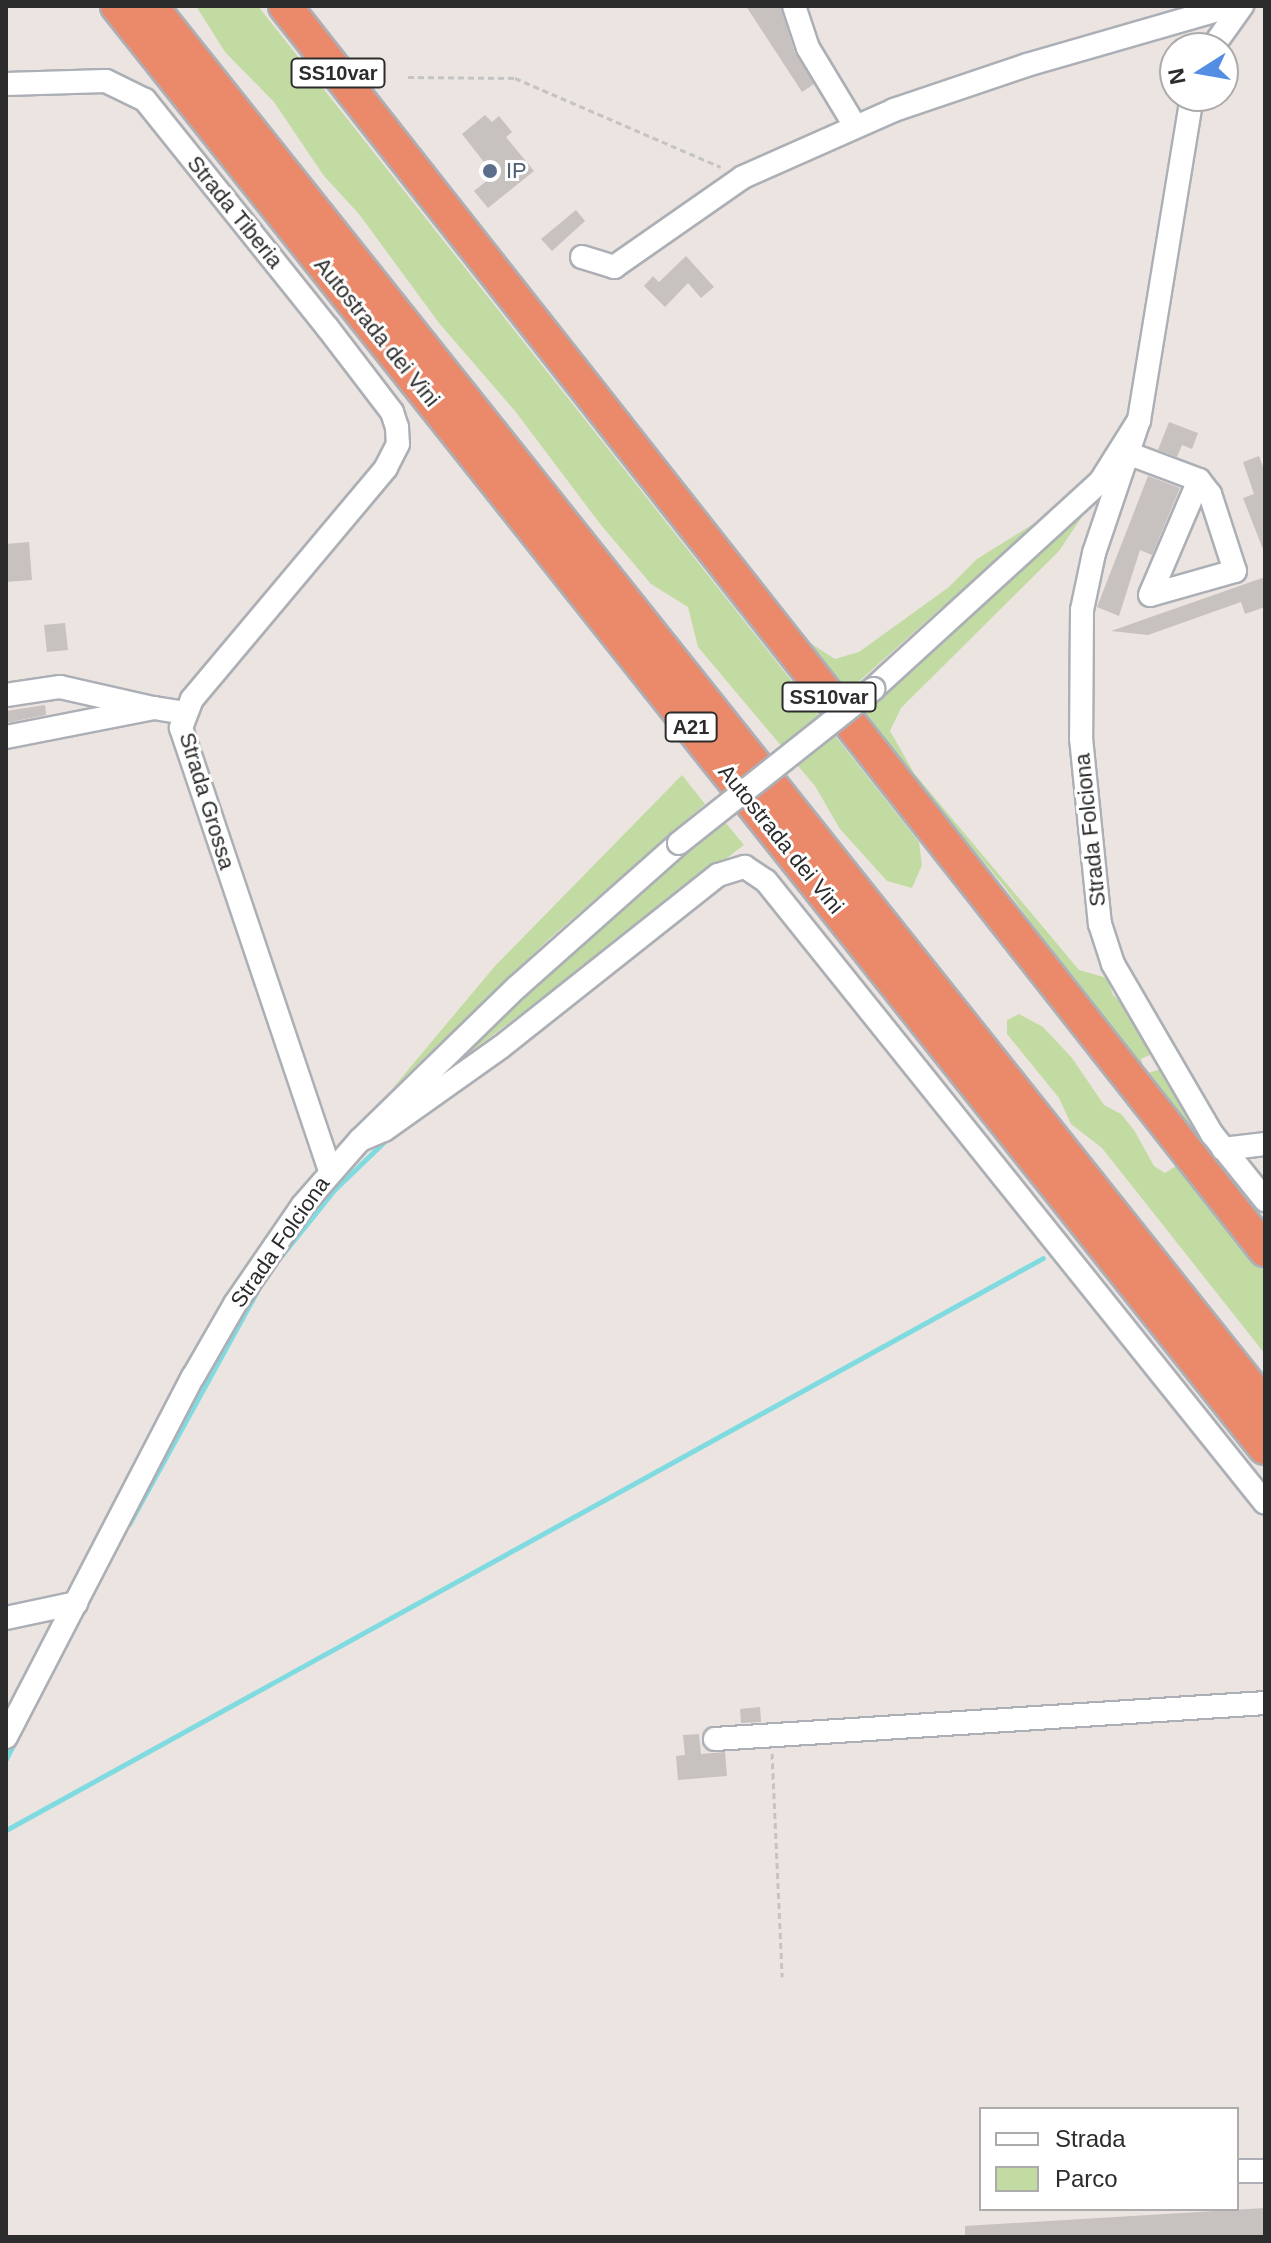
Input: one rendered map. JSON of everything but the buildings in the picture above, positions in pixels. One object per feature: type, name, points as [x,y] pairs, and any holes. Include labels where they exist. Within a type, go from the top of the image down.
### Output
[{"type":"highway","name":"Autostrada dei Vini","points":[[117,6],[1265,1448]]},
{"type":"highway","name":"Autostrada dei Vini","points":[[151,6],[1265,1405]]},
{"type":"highway","name":"SS10var","points":[[285,6],[1265,1250]]},
{"type":"street","points":[[794,6],[808,48],[855,126]]},
{"type":"street","points":[[582,257],[614,267],[743,177],[855,126],[1176,13],[1231,6]]},
{"type":"street","points":[[1223,32],[1242,6]]},
{"type":"street","name":"Strada Tiberia","points":[[6,84],[106,81],[145,100],[392,412],[398,444]]},
{"type":"street","name":"Strada Folciona","points":[[1189,112],[1139,420],[1086,578],[1081,623],[1081,750],[1095,890],[1113,964],[1223,1149],[1265,1200]]},
{"type":"street","name":"Strada Folciona","points":[[6,1737],[235,1304],[330,1170],[517,987],[679,843],[873,689],[1100,482],[1139,420]]},
{"type":"street","name":"Strada Grossa","points":[[330,1170],[184,740],[185,713],[386,468],[398,444]]},
{"type":"street","points":[[1130,454],[1199,480],[1210,494],[1235,571],[1150,595],[1199,480]]},
{"type":"street","points":[[6,695],[60,687],[185,713]]},
{"type":"street","points":[[6,737],[154,708]]},
{"type":"street","points":[[360,1140],[384,1130],[501,1047],[718,875],[745,867],[766,881],[1265,1503]]},
{"type":"street","points":[[1223,1149],[1265,1144]]},
{"type":"street","points":[[6,1618],[76,1603]]},
{"type":"street","points":[[715,1739],[1265,1703]]},
{"type":"street","points":[[1239,2171],[1265,2171]]},
{"type":"path","points":[[408,77],[515,78],[743,177]]},
{"type":"path","points":[[777,1735],[772,1743],[782,1977]]},
{"type":"green space","points":[[196,6],[258,6],[919,842],[922,865],[912,888],[887,881],[840,829],[815,786],[698,647],[688,607],[651,584],[601,525],[515,411],[439,323],[359,214],[324,176],[274,102],[225,52]]},
{"type":"green space","points":[[1091,503],[1059,551],[901,708],[890,731],[914,773],[1079,970],[1107,978],[1113,995],[1128,1008],[1154,1053],[1141,1059],[1145,1074],[1161,1069],[1172,1081],[1216,1160],[1163,1101],[1004,886],[862,718],[901,670],[922,657]]},
{"type":"green space","points":[[1051,513],[972,588],[941,608],[846,693],[799,636],[835,659],[859,652],[949,587],[977,559]]},
{"type":"green space","points":[[682,775],[705,804],[549,939],[392,1089],[495,966]]},
{"type":"green space","points":[[725,822],[744,845],[407,1100],[560,957]]},
{"type":"green space","points":[[1019,1014],[1043,1027],[1072,1058],[1104,1105],[1121,1114],[1134,1130],[1154,1166],[1165,1173],[1176,1166],[1197,1183],[1239,1246],[1265,1272],[1265,1354],[1102,1148],[1071,1124],[1059,1098],[1007,1034],[1007,1020]]},
{"type":"waterway","points":[[281,1256],[334,1190],[385,1141]]},
{"type":"waterway","points":[[6,1830],[1043,1258]]},
{"type":"waterway","points":[[129,1524],[257,1291]]},
{"type":"waterway","points":[[6,1759],[15,1741]]},
{"type":"place","name":"IP","points":[[490,171]]}]
